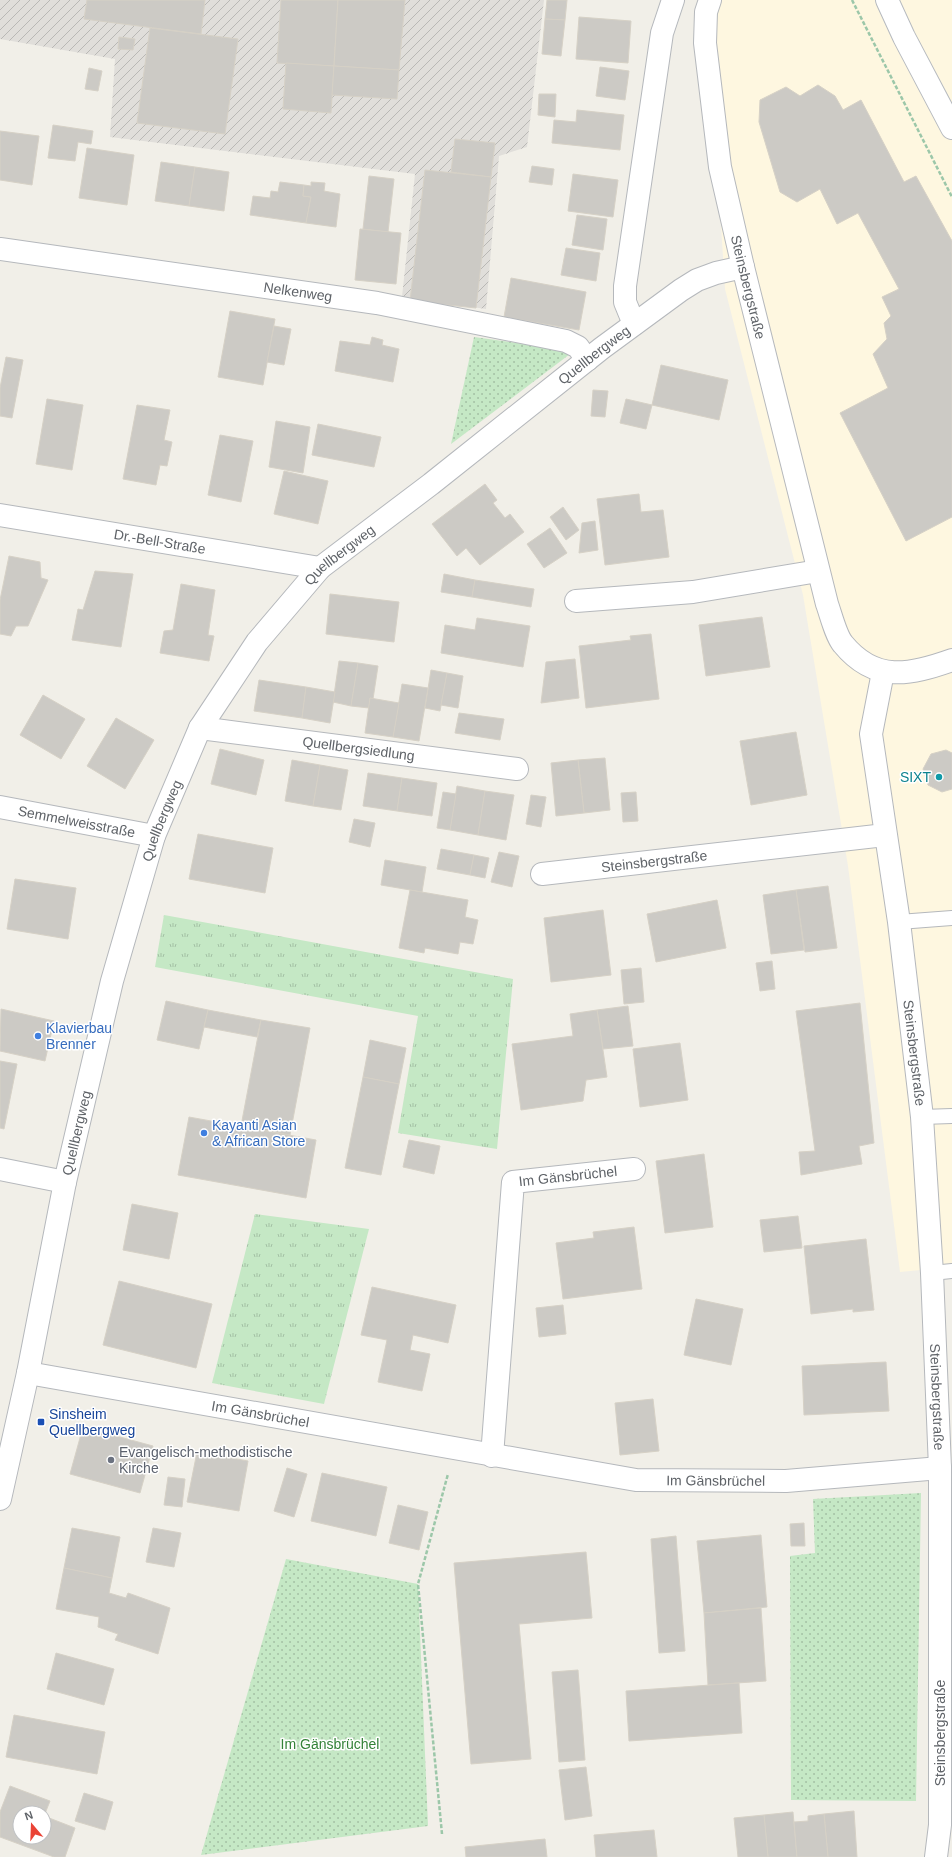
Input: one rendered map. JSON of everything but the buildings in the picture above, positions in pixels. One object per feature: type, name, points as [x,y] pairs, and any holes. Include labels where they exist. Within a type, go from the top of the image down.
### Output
[{"type":"street","name":"Quellbergweg","points":[[634,324],[625,302],[625,286],[662,34],[673,0]]},
{"type":"street","name":"Steinsbergstraße","points":[[710,0],[706,12],[706,43],[720,167],[743,267],[827,604],[842,643],[863,662],[883,672],[899,674],[930,668],[952,660]]},
{"type":"street","points":[[887,0],[904,37],[952,128]]},
{"type":"street","name":"Nelkenweg","points":[[0,249],[377,303],[566,341],[578,347],[587,360]]},
{"type":"street","name":"Quellbergweg","points":[[0,1499],[28,1373],[65,1182],[112,981],[154,836],[200,728],[257,642],[320,568],[431,484],[634,324],[697,280],[716,273],[743,267]]},
{"type":"street","name":"Dr.-Bell-Straße","points":[[0,516],[320,568]]},
{"type":"street","points":[[576,601],[693,592],[818,572]]},
{"type":"street","name":"Steinsbergstraße","points":[[883,672],[871,734],[899,922],[942,1272],[940,1468],[940,1825],[936,1857]]},
{"type":"street","name":"Quellbergsiedlung","points":[[200,728],[517,769]]},
{"type":"street","name":"Semmelweisstraße","points":[[0,807],[154,836]]},
{"type":"street","name":"Steinsbergstraße","points":[[542,874],[885,835]]},
{"type":"street","points":[[0,1169],[65,1182]]},
{"type":"street","name":"Im Gänsbrüchel","points":[[492,1456],[513,1182],[634,1169]]},
{"type":"street","name":"Im Gänsbrüchel","points":[[28,1373],[455,1450],[636,1480],[786,1481],[940,1468]]},
{"type":"lane","points":[[899,922],[952,918]]},
{"type":"lane","points":[[922,1118],[952,1116]]},
{"type":"path","points":[[852,0],[952,197]]},
{"type":"path","points":[[442,1834],[418,1584],[455,1450]]},
{"type":"shaded area","points":[[0,0],[544,0],[527,147],[499,156],[486,309],[402,297],[415,174],[110,137],[115,59],[0,39]]},
{"type":"shaded area","points":[[707,0],[952,0],[952,1267],[900,1272],[848,866],[803,595],[725,289]]},
{"type":"green space","points":[[474,337],[574,351],[451,444]]},
{"type":"green space","points":[[164,915],[513,979],[497,1149],[398,1133],[418,1016],[155,967]]},
{"type":"green space","points":[[255,1214],[369,1229],[324,1404],[212,1383]]},
{"type":"green space","points":[[921,1493],[916,1801],[791,1800],[790,1556],[815,1553],[813,1499]]},
{"type":"green space","name":"Im Gänsbrüchel","points":[[286,1559],[418,1584],[428,1826],[201,1855]]},
{"type":"place","name":"SIXT","points":[[939,777]]},
{"type":"place","name":"Klavierbau Brenner","points":[[38,1036]]},
{"type":"place","name":"Kayanti Asian & African Store","points":[[204,1133]]},
{"type":"place","name":"Sinsheim Quellbergweg","points":[[41,1422]]},
{"type":"place","name":"Evangelisch-methodistische Kirche","points":[[111,1460]]}]
